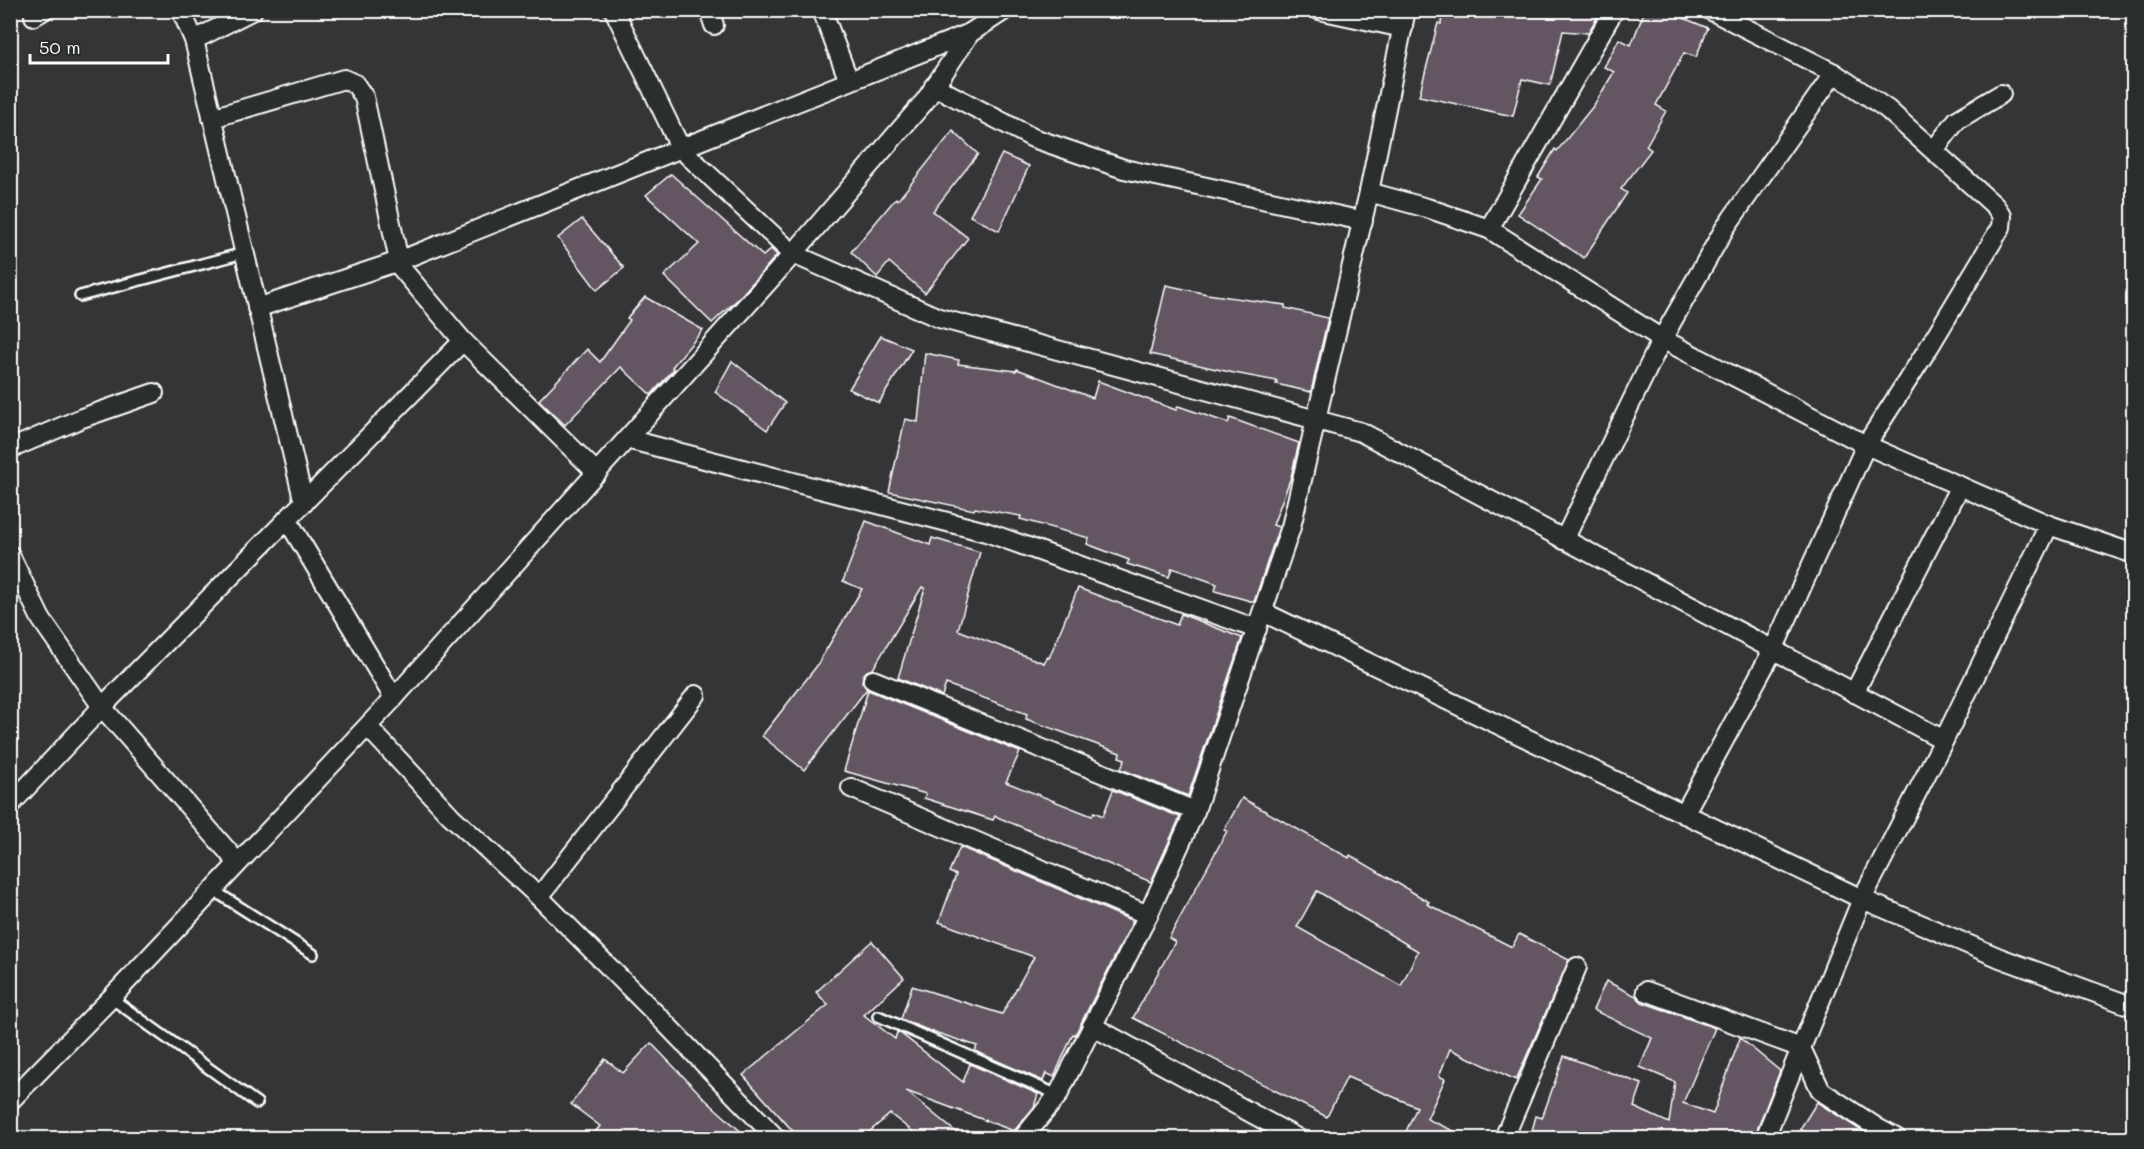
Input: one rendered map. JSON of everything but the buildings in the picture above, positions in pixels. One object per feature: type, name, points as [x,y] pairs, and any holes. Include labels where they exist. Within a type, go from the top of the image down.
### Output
[{"type":"street","points":[[181,10],[194,40],[304,503]]},
{"type":"street","points":[[194,40],[254,10]]},
{"type":"street","points":[[614,10],[681,149],[794,254],[939,318],[1361,432],[1944,740]]},
{"type":"street","points":[[822,10],[849,81]]},
{"type":"street","points":[[256,308],[397,261],[681,149],[970,33],[1005,10]]},
{"type":"street","points":[[1023,1138],[1058,1095],[1149,915],[1195,811],[1291,527],[1363,221],[1404,19],[1319,10]]},
{"type":"street","points":[[1489,229],[1614,10]]},
{"type":"street","points":[[1684,814],[1773,650],[1866,445],[1929,347],[2001,227],[2002,216],[1995,206],[1887,109],[1834,73],[1710,10]]},
{"type":"street","points":[[10,1101],[111,998],[394,699],[794,254],[925,101],[970,33]]},
{"type":"street","points":[[1564,540],[1662,339],[1725,228],[1834,73]]},
{"type":"street","points":[[212,118],[344,79],[355,84],[364,97],[397,261],[463,341],[597,473]]},
{"type":"street","points":[[934,86],[1033,138],[1124,169],[1363,221]]},
{"type":"street","points":[[1934,150],[1957,120],[2001,94]]},
{"type":"street","points":[[1369,192],[1489,229],[1662,339],[1866,445],[2049,525],[2133,554]]},
{"type":"street","points":[[10,805],[102,707],[463,341]]},
{"type":"street","points":[[10,449],[82,418],[154,393]]},
{"type":"street","points":[[627,439],[986,532],[1260,620],[1684,814],[1862,899],[2000,958],[2133,1007]]},
{"type":"street","points":[[1854,693],[1960,486]]},
{"type":"street","points":[[287,519],[394,699]]},
{"type":"street","points":[[1765,1138],[1862,899],[1944,740],[2049,525]]},
{"type":"street","points":[[10,555],[41,619],[102,707],[238,863]]},
{"type":"street","points":[[873,680],[1195,811]]},
{"type":"street","points":[[539,897],[696,695]]},
{"type":"street","points":[[368,727],[451,816],[539,897],[776,1138]]},
{"type":"street","points":[[850,788],[1149,915]]},
{"type":"street","points":[[1504,1138],[1577,967]]},
{"type":"street","points":[[1646,991],[1801,1048],[1821,1091],[1896,1138]]},
{"type":"street","points":[[1092,1026],[1297,1138]]},
{"type":"lane","points":[[80,296],[244,253]]},
{"type":"lane","points":[[213,890],[314,954]]},
{"type":"lane","points":[[111,998],[257,1103]]},
{"type":"lane","points":[[878,1016],[1058,1095]]}]
